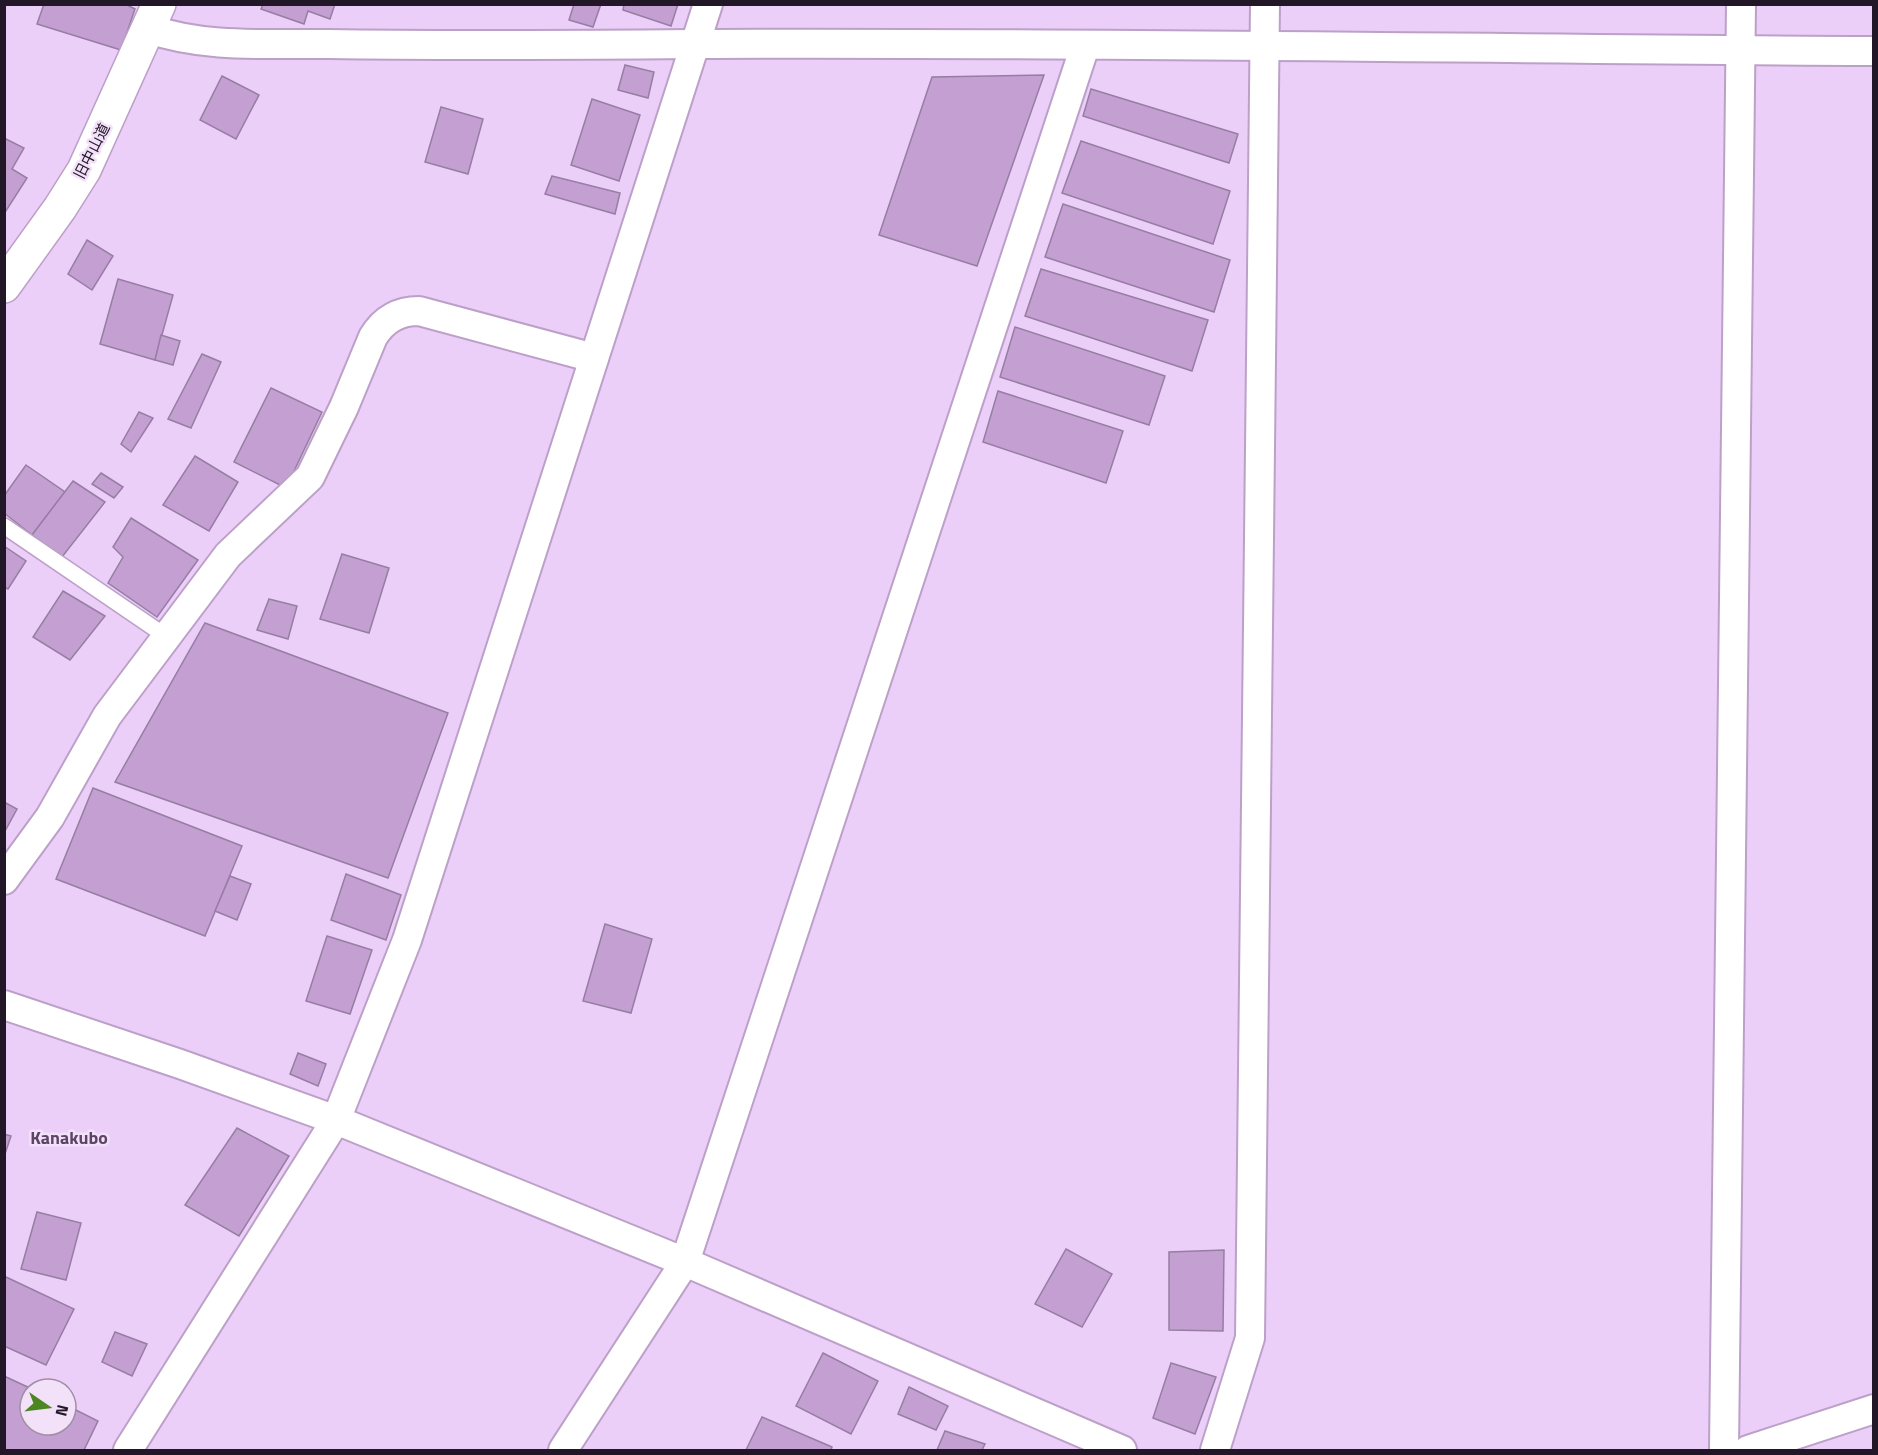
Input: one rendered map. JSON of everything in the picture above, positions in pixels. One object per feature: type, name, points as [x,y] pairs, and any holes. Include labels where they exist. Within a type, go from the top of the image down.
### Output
[{"type":"main road","name":"旧中山道","points":[[4,286],[60,208],[84,170],[154,17]]},
{"type":"street","points":[[128,1450],[336,1120],[407,940],[708,4]]},
{"type":"street","points":[[1215,1450],[1250,1338],[1265,4]]},
{"type":"street","points":[[1724,1450],[1741,4]]},
{"type":"street","points":[[154,17],[175,38],[240,45],[1264,46],[1874,51]]},
{"type":"street","points":[[563,1450],[685,1262],[1085,46]]},
{"type":"street","points":[[4,880],[50,817],[107,716],[228,555],[310,477],[379,327],[398,314],[419,311],[594,358]]},
{"type":"street","points":[[4,1005],[180,1064],[336,1120],[685,1262],[1122,1450]]},
{"type":"street","points":[[1762,1448],[1874,1408]]},
{"type":"lane","points":[[4,526],[166,637]]},
{"type":"building","points":[[44,4],[125,4],[135,9],[121,50],[37,24]]},
{"type":"building","points":[[263,4],[335,4],[330,19],[308,11],[304,24],[261,9]]},
{"type":"building","points":[[574,4],[601,4],[593,27],[569,20]]},
{"type":"building","points":[[624,4],[678,4],[671,26],[623,10]]},
{"type":"building","points":[[625,65],[654,72],[648,98],[618,90]]},
{"type":"building","points":[[1044,75],[977,266],[879,235],[932,77]]},
{"type":"building","points":[[222,76],[259,95],[236,139],[200,120]]},
{"type":"building","points":[[1091,89],[1238,134],[1229,163],[1083,116]]},
{"type":"building","points":[[592,99],[640,115],[619,181],[571,165]]},
{"type":"building","points":[[441,107],[483,119],[468,174],[425,162]]},
{"type":"building","points":[[4,138],[24,148],[12,169],[27,178],[4,214]]},
{"type":"building","points":[[1081,141],[1230,191],[1213,244],[1062,193]]},
{"type":"building","points":[[552,176],[620,193],[615,214],[545,194]]},
{"type":"building","points":[[1063,204],[1230,260],[1214,312],[1045,257]]},
{"type":"building","points":[[87,240],[113,256],[92,290],[68,274]]},
{"type":"building","points":[[1041,269],[1208,320],[1192,371],[1025,316]]},
{"type":"building","points":[[118,279],[173,295],[155,360],[100,344]]},
{"type":"building","points":[[1015,327],[1165,376],[1149,425],[1000,377]]},
{"type":"building","points":[[161,335],[180,341],[173,365],[155,360]]},
{"type":"building","points":[[202,354],[221,362],[191,428],[168,419]]},
{"type":"building","points":[[271,388],[322,412],[286,488],[234,462]]},
{"type":"building","points":[[998,391],[1123,431],[1106,483],[983,442]]},
{"type":"building","points":[[139,412],[153,418],[131,452],[121,444]]},
{"type":"building","points":[[195,456],[238,482],[209,531],[163,505]]},
{"type":"building","points":[[26,465],[65,492],[32,535],[4,513],[4,496]]},
{"type":"building","points":[[101,473],[123,487],[114,498],[92,484]]},
{"type":"building","points":[[73,481],[105,502],[62,557],[32,535]]},
{"type":"building","points":[[131,518],[198,560],[157,617],[108,583],[123,557],[113,547]]},
{"type":"building","points":[[4,546],[26,561],[8,589],[4,587]]},
{"type":"building","points":[[342,554],[389,568],[369,633],[320,619]]},
{"type":"building","points":[[63,591],[105,616],[70,660],[33,637]]},
{"type":"building","points":[[269,599],[297,606],[288,639],[257,630]]},
{"type":"building","points":[[205,623],[448,713],[388,878],[115,782]]},
{"type":"building","points":[[93,788],[242,846],[205,936],[56,879]]},
{"type":"building","points":[[4,802],[17,809],[4,833]]},
{"type":"building","points":[[346,874],[401,895],[386,940],[331,920]]},
{"type":"building","points":[[230,876],[251,884],[237,920],[215,911]]},
{"type":"building","points":[[605,924],[652,939],[631,1013],[583,1001]]},
{"type":"building","points":[[327,936],[372,950],[350,1014],[306,1001]]},
{"type":"building","points":[[298,1053],[326,1064],[318,1086],[290,1074]]},
{"type":"building","points":[[237,1128],[289,1156],[239,1236],[185,1205]]},
{"type":"building","points":[[4,1134],[11,1136],[4,1157]]},
{"type":"building","points":[[37,1212],[81,1223],[66,1280],[21,1269]]},
{"type":"building","points":[[1066,1249],[1112,1274],[1082,1327],[1035,1304]]},
{"type":"building","points":[[1224,1250],[1223,1331],[1169,1330],[1169,1252]]},
{"type":"building","points":[[6,1277],[74,1309],[46,1365],[4,1346],[4,1281]]},
{"type":"building","points":[[115,1332],[147,1344],[132,1376],[102,1362]]},
{"type":"building","points":[[823,1353],[878,1381],[851,1434],[796,1406]]},
{"type":"building","points":[[1171,1363],[1216,1377],[1195,1434],[1153,1418]]},
{"type":"building","points":[[4,1376],[18,1382],[18,1437],[78,1437],[78,1411],[98,1421],[84,1450],[4,1450]]},
{"type":"building","points":[[909,1387],[948,1406],[936,1430],[898,1414]]},
{"type":"building","points":[[762,1417],[832,1447],[831,1450],[746,1450]]},
{"type":"building","points":[[945,1431],[985,1444],[982,1450],[937,1450]]},
{"type":"district","name":"Kanakubo","points":[[69,1138]]}]
